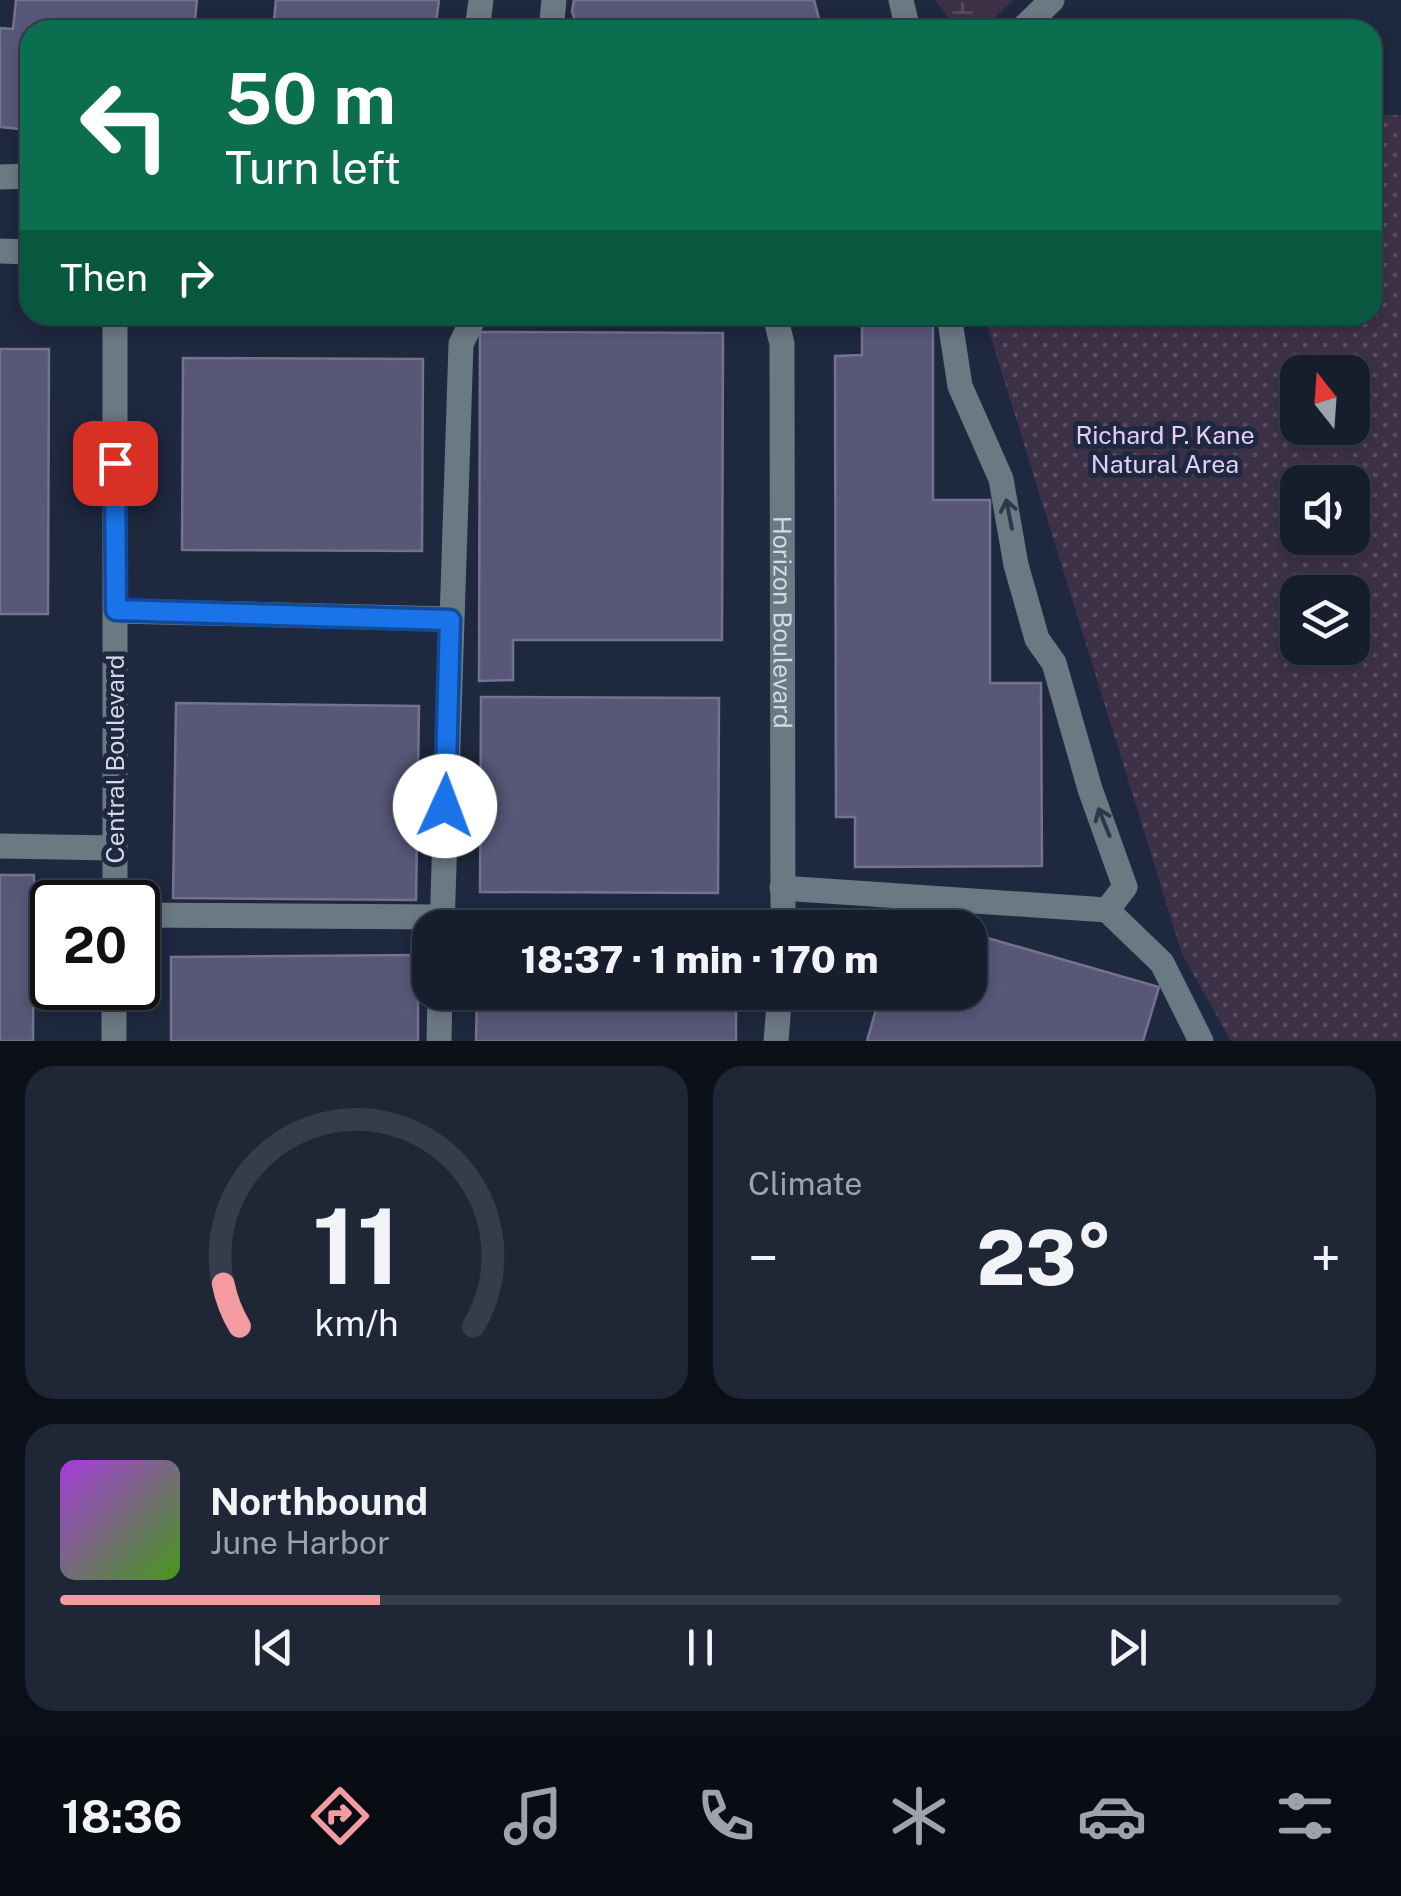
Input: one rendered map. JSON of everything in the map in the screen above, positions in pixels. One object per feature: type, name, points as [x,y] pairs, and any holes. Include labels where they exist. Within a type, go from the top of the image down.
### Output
[{"type":"street","points":[[1031,20],[1052,0]]},
{"type":"street","name":"Central Boulevard","points":[[114,880],[115,325]]},
{"type":"street","points":[[442,910],[461,344],[470,325]]},
{"type":"street","name":"Horizon Boulevard","points":[[777,325],[782,344],[782,910]]},
{"type":"street","points":[[950,325],[960,386],[1002,479],[1016,564],[1036,639],[1054,663],[1090,789],[1125,887],[1107,910]]},
{"type":"street","points":[[116,610],[450,620]]},
{"type":"street","points":[[0,846],[114,848]]},
{"type":"street","points":[[782,888],[1107,910],[1162,963],[1200,1041]]},
{"type":"street","points":[[160,916],[412,921]]},
{"type":"street","points":[[114,1010],[114,1041]]},
{"type":"street","points":[[439,1041],[440,1010]]},
{"type":"street","points":[[776,1041],[779,1010]]},
{"type":"green space","points":[[935,0],[1013,0],[990,20],[950,20]]},
{"type":"green space","name":"Richard P. Kane Natural Area","points":[[1382,115],[1401,115],[1401,1041],[1231,1041],[1182,954],[987,325],[1382,325]]},
{"type":"building","points":[[16,0],[197,0],[195,20],[20,20],[20,129],[0,127],[0,28],[13,29]]},
{"type":"building","points":[[276,0],[439,0],[436,20],[274,20]]},
{"type":"building","points":[[574,0],[814,0],[819,20],[575,20]]},
{"type":"building","points":[[862,325],[933,325],[933,500],[990,500],[990,683],[1041,683],[1042,866],[855,867],[855,817],[836,817],[835,356],[862,355]]},
{"type":"building","points":[[480,332],[723,333],[722,640],[513,640],[513,680],[479,681]]},
{"type":"building","points":[[0,349],[49,349],[48,614],[0,614]]},
{"type":"building","points":[[183,358],[423,359],[422,551],[182,550]]},
{"type":"building","points":[[481,697],[719,698],[718,893],[480,892]]},
{"type":"building","points":[[176,703],[419,706],[416,900],[173,898]]},
{"type":"building","points":[[0,875],[34,875],[34,880],[30,880],[33,1041],[0,1041]]},
{"type":"building","points":[[987,938],[1159,987],[1143,1041],[867,1041],[876,1010],[987,1010]]},
{"type":"building","points":[[412,955],[412,1010],[418,1010],[418,1041],[171,1041],[171,957]]},
{"type":"building","points":[[477,1010],[736,1010],[736,1041],[476,1041]]},
{"type":"route","points":[[115,463],[116,610],[450,620],[445,806]]}]
